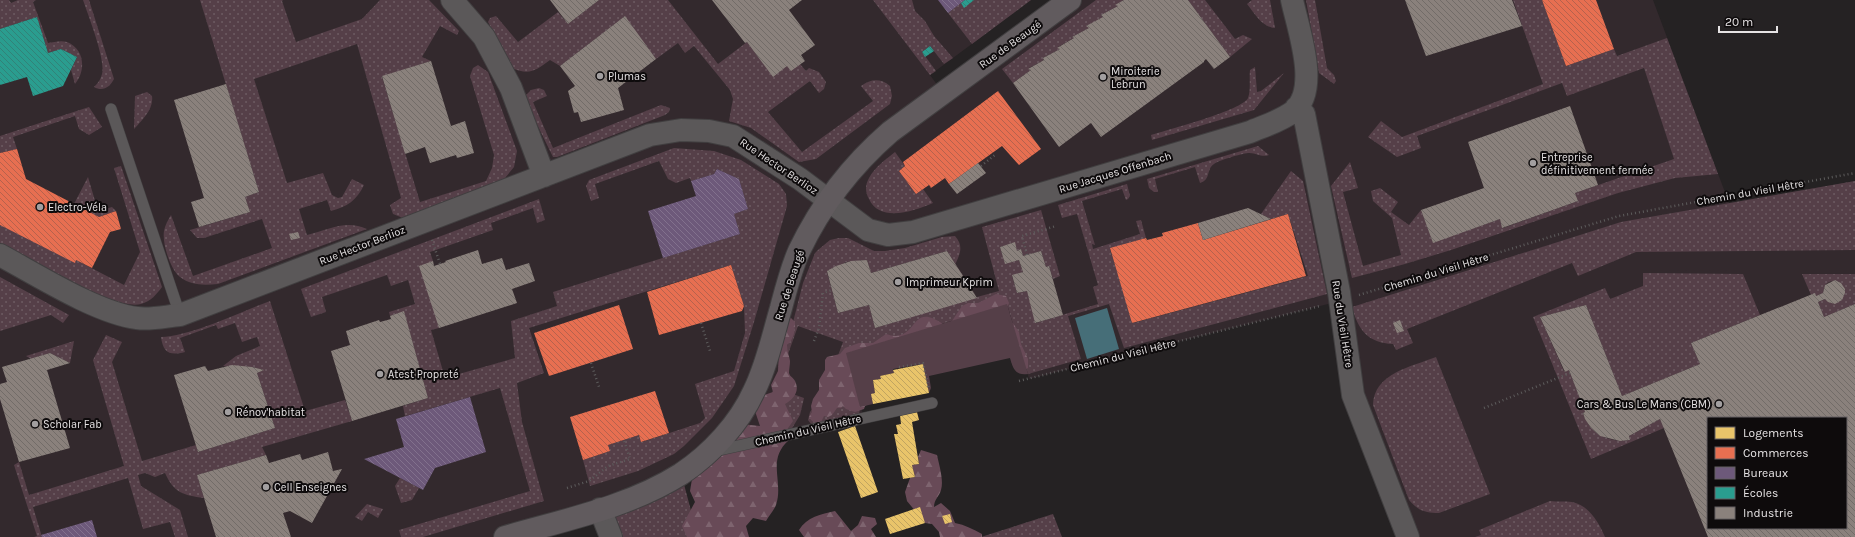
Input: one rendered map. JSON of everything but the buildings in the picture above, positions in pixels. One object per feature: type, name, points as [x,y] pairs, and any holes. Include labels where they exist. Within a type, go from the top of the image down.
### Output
[{"type":"street","points":[[452,0],[484,37],[511,88],[544,176]]},
{"type":"street","name":"Rue de Beaugé","points":[[505,537],[600,509],[641,495],[662,485],[681,473],[706,453],[730,429],[754,391],[769,348],[793,265],[805,240],[829,200],[865,154],[890,132],[1070,0]]},
{"type":"street","name":"Rue Jacques Offenbach","points":[[829,200],[868,230],[888,235],[913,232],[1250,132],[1282,119],[1296,108],[1307,84],[1307,72],[1292,0]]},
{"type":"street","name":"Rue du Vieil Hêtre","points":[[1296,108],[1304,114],[1340,301],[1353,395],[1408,537]]},
{"type":"street","name":"Rue Hector Berlioz","points":[[0,255],[84,300],[114,312],[138,318],[180,315],[650,135],[681,130],[709,130],[732,136],[800,179],[829,200]]},
{"type":"street","points":[[600,509],[611,537]]},
{"type":"lane","points":[[111,109],[180,315]]},
{"type":"lane","name":"Chemin du Vieil Hêtre","points":[[706,453],[932,402]]},
{"type":"path","points":[[981,166],[996,154]]},
{"type":"path","name":"Chemin du Vieil Hêtre","points":[[1019,381],[1340,301],[1619,216],[1855,173]]},
{"type":"path","points":[[426,221],[440,264]]},
{"type":"path","points":[[1027,255],[1022,236],[1056,226]]},
{"type":"path","points":[[814,341],[819,328],[823,293],[832,290]]},
{"type":"path","points":[[701,323],[710,351]]},
{"type":"path","points":[[591,363],[599,387]]},
{"type":"path","points":[[899,367],[923,363],[932,402]]},
{"type":"path","points":[[1484,408],[1570,373]]},
{"type":"path","points":[[567,488],[589,481],[608,466],[630,459],[624,440]]},
{"type":"shaded area","points":[[0,0],[1031,0],[930,75],[943,93],[1070,0],[1653,0],[1729,203],[1855,181],[1855,537],[1408,537],[1353,395],[1340,301],[1029,379],[1007,304],[846,353],[864,418],[699,460],[505,537],[0,537]]},
{"type":"shaded area","points":[[0,0],[9,0],[11,3],[18,0],[36,0],[33,2],[48,43],[65,41],[73,45],[80,55],[82,61],[81,73],[75,84],[71,70],[77,57],[61,49],[48,53],[37,17],[0,29]]},
{"type":"shaded area","points":[[83,0],[89,0],[114,79],[106,88],[103,89],[94,87],[101,78],[103,67],[96,37]]},
{"type":"shaded area","points":[[200,0],[283,0],[282,1],[296,42],[362,19],[380,0],[429,0],[459,31],[457,35],[440,26],[422,57],[431,61],[382,77],[420,202],[486,181],[492,168],[494,155],[470,76],[473,68],[478,65],[488,72],[517,151],[514,167],[505,178],[496,184],[403,218],[393,214],[390,205],[401,198],[357,44],[254,79],[287,183],[323,173],[332,195],[338,198],[342,197],[352,179],[364,185],[355,199],[347,205],[337,209],[331,211],[327,200],[299,209],[307,235],[344,225],[359,226],[367,229],[218,284],[198,284],[184,280],[173,268],[164,242],[164,231],[171,215],[193,276],[272,248],[262,219],[204,238],[197,238],[190,230],[250,212],[245,197],[259,192]]},
{"type":"shaded area","points":[[599,0],[668,0],[718,64],[747,42],[773,76],[787,66],[800,64],[806,71],[809,68],[819,72],[826,82],[824,89],[819,93],[810,81],[768,112],[802,152],[873,101],[861,86],[876,80],[886,83],[890,86],[892,96],[890,104],[816,159],[799,162],[751,128],[729,121],[733,99],[730,90],[694,46],[685,53],[678,43],[656,59],[624,17],[560,66],[550,60],[537,69],[524,72],[512,68],[488,22],[490,18],[496,16],[518,42],[558,12],[568,24]]},
{"type":"shaded area","points":[[873,0],[912,0],[915,11],[925,21],[934,36],[953,58],[944,64],[930,46],[922,52],[936,71],[930,75]]},
{"type":"shaded area","points":[[974,0],[1031,0],[972,44],[948,13],[961,3],[964,7]]},
{"type":"shaded area","points":[[1096,0],[1124,0],[1116,5],[1118,6],[1101,15],[1103,17],[1089,28],[1072,37],[1074,38],[1058,47],[1060,49],[1043,58],[1044,60],[1029,68],[1031,70],[1013,83],[1002,69]]},
{"type":"shaded area","points":[[1188,0],[1205,0],[1235,39],[1243,35],[1252,39],[1230,57]]},
{"type":"shaded area","points":[[1252,0],[1270,0],[1275,28],[1266,25],[1256,16],[1247,4]]},
{"type":"shaded area","points":[[1306,0],[1315,0],[1327,68],[1334,75],[1336,81],[1334,84],[1319,73]]},
{"type":"shaded area","points":[[1513,0],[1542,0],[1566,66],[1614,49],[1617,56],[1667,38],[1718,174],[1675,178],[1618,193],[1451,250],[1352,278],[1331,186],[1350,162],[1358,188],[1343,192],[1363,266],[1401,255],[1392,218],[1373,201],[1371,191],[1380,188],[1398,202],[1391,212],[1409,225],[1421,210],[1433,242],[1500,219],[1503,228],[1578,201],[1575,193],[1674,159],[1644,68],[1567,96],[1562,83],[1417,136],[1421,148],[1397,157],[1368,137],[1381,121],[1402,137],[1543,84]]},
{"type":"shaded area","points":[[1255,67],[1257,92],[1261,91],[1284,73],[1254,110],[1152,140],[1151,135],[1219,114],[1243,103],[1249,95],[1250,70]]},
{"type":"shaded area","points":[[539,88],[544,90],[547,96],[533,102],[553,148],[661,105],[670,108],[669,112],[665,115],[557,157],[553,157],[525,100],[526,95],[531,90]]},
{"type":"shaded area","points":[[147,92],[152,96],[151,105],[147,114],[134,129],[135,96]]},
{"type":"shaded area","points":[[89,107],[102,127],[89,135],[79,129],[75,116],[13,137],[17,149],[0,153],[0,136]]},
{"type":"shaded area","points":[[1258,146],[1269,155],[1263,156],[1248,153],[1220,161],[1212,166],[1206,179],[1200,183],[1195,167],[1155,179],[1158,192],[1154,192],[1149,188],[1147,179]]},
{"type":"shaded area","points":[[674,148],[714,151],[741,160],[779,184],[786,194],[787,206],[734,386],[712,418],[674,454],[638,471],[590,486],[583,460],[610,451],[608,445],[639,435],[642,442],[700,423],[705,418],[695,384],[734,371],[745,333],[744,306],[731,265],[529,328],[544,373],[517,383],[522,422],[544,501],[423,537],[401,537],[399,530],[530,491],[500,388],[405,416],[403,406],[428,398],[404,312],[390,316],[389,312],[415,304],[408,280],[391,286],[387,275],[322,297],[326,312],[311,317],[301,289],[539,199],[545,220],[537,223],[533,208],[491,223],[493,230],[430,252],[433,261],[439,328],[431,330],[445,378],[515,358],[511,321],[557,306],[553,292],[740,234],[734,214],[748,209],[739,179],[717,169],[714,174],[691,181],[690,178],[676,183],[668,179],[659,161],[595,184],[599,198],[591,201],[586,186],[589,180]]},
{"type":"shaded area","points":[[895,152],[905,166],[899,171],[916,194],[923,189],[933,203],[907,212],[898,213],[881,211],[874,206],[867,194],[866,186],[871,174]]},
{"type":"shaded area","points":[[121,166],[162,287],[145,303],[128,304],[111,300],[91,292],[0,244],[0,225],[76,260],[124,285],[140,252],[114,168]]},
{"type":"shaded area","points":[[1291,171],[1303,181],[1327,294],[1124,348],[1109,304],[1068,316],[1081,359],[1028,374],[1007,304],[846,353],[860,407],[859,416],[817,426],[811,424],[808,420],[810,412],[817,403],[820,404],[843,342],[798,326],[776,388],[804,398],[800,415],[791,430],[786,430],[777,428],[770,424],[763,413],[779,377],[803,283],[815,253],[830,240],[848,238],[874,251],[905,248],[942,237],[955,236],[960,243],[960,250],[955,264],[947,251],[871,273],[867,260],[846,262],[827,272],[838,313],[869,305],[875,328],[999,291],[982,227],[1041,210],[1060,276],[1053,279],[1049,266],[1046,267],[1041,251],[1023,256],[1021,249],[1017,251],[1014,243],[1000,247],[1005,263],[1019,260],[1023,272],[1012,276],[1017,293],[1027,291],[1036,323],[1098,304],[1093,287],[1098,285],[1077,214],[1062,218],[1058,205],[1127,184],[1130,196],[1126,200],[1122,189],[1082,201],[1095,245],[1092,244],[1093,249],[1140,234],[1136,221],[1141,220],[1146,238],[1110,249],[1133,323],[1308,276],[1288,214],[1271,219],[1261,214]]},
{"type":"shaded area","points":[[88,177],[98,211],[112,207],[116,211],[99,217],[74,204]]},
{"type":"shaded area","points":[[1855,181],[1855,250],[1636,252],[1578,276],[1572,263],[1407,329],[1413,343],[1396,350],[1393,344],[1377,341],[1365,334],[1354,315],[1352,307],[1621,222]]},
{"type":"shaded area","points":[[1643,273],[1743,274],[1760,315],[1691,343],[1700,364],[1622,396],[1586,305],[1540,317],[1564,371],[1569,370],[1585,412],[1583,413],[1586,420],[1595,432],[1607,438],[1622,441],[1630,440],[1629,436],[1660,419],[1664,428],[1591,459],[1533,317],[1605,288],[1610,299],[1643,286]]},
{"type":"shaded area","points":[[1802,274],[1855,274],[1855,304],[1824,317],[1818,302],[1825,299],[1831,303],[1839,302],[1845,293],[1843,286],[1841,283],[1832,281],[1825,285],[1823,293],[1816,296],[1811,295]]},
{"type":"shaded area","points":[[0,277],[69,315],[63,323],[51,315],[0,331]]},
{"type":"shaded area","points":[[270,301],[305,411],[345,400],[352,421],[262,447],[266,455],[197,475],[204,498],[190,496],[180,492],[168,480],[165,473],[155,477],[145,473],[138,475],[141,486],[180,510],[188,537],[175,537],[170,522],[143,529],[128,478],[33,507],[42,537],[34,537],[37,536],[14,465],[19,462],[29,495],[124,466],[93,360],[106,335],[122,342],[112,362],[142,461],[196,445],[198,452],[275,428],[257,373],[263,370],[252,367],[223,366],[236,356],[260,346],[257,337],[242,342],[235,323],[218,329],[216,325],[180,338],[185,352],[175,354],[168,352],[163,347],[161,337],[173,336],[201,328]]},
{"type":"shaded area","points":[[1007,304],[1028,374],[1020,374],[1017,372],[1010,358],[929,376],[931,388],[929,393],[922,364],[893,369],[894,373],[881,376],[881,379],[873,380],[875,393],[871,394],[873,404],[860,407],[846,353]]},
{"type":"shaded area","points":[[74,341],[70,363],[50,353],[31,359],[26,356]]},
{"type":"shaded area","points":[[1436,357],[1490,494],[1439,513],[1430,513],[1422,511],[1409,500],[1373,405],[1375,394],[1380,385],[1387,378],[1405,368]]},
{"type":"shaded area","points":[[681,473],[698,537],[611,537],[600,509]]},
{"type":"shaded area","points":[[400,478],[419,488],[412,500],[401,503],[395,486]]},
{"type":"shaded area","points":[[1550,501],[1572,502],[1583,507],[1593,515],[1605,537],[1475,537],[1481,535],[1479,530]]},
{"type":"shaded area","points":[[367,504],[383,509],[378,518],[368,512],[362,521],[355,517]]},
{"type":"shaded area","points":[[1053,514],[1062,537],[981,537]]},
{"type":"green space","points":[[996,294],[1006,296],[1009,303],[1006,310],[1009,318],[1019,332],[1021,344],[1028,359],[1028,368],[1023,371],[1012,363],[1009,352],[936,355],[869,376],[875,393],[871,394],[873,401],[865,406],[864,409],[855,412],[846,409],[843,406],[841,408],[837,408],[832,415],[828,417],[824,416],[821,422],[814,422],[811,420],[809,417],[812,412],[811,406],[813,399],[819,390],[819,380],[825,370],[825,360],[827,357],[840,354],[845,348],[859,343],[873,343],[886,334],[896,336],[903,334],[921,318],[926,317],[934,319],[944,325],[950,324],[962,306],[968,303],[978,303]]},
{"type":"green space","points":[[791,318],[795,322],[795,325],[793,337],[787,345],[790,361],[789,373],[795,381],[797,388],[791,400],[785,404],[793,421],[788,428],[789,440],[778,455],[778,496],[776,505],[766,521],[753,518],[746,526],[749,537],[687,537],[682,526],[695,502],[690,491],[692,479],[741,424],[760,426],[755,411],[761,396],[773,392],[771,385],[778,371],[779,349],[785,320]]},
{"type":"green space","points":[[921,450],[937,455],[940,468],[942,486],[934,507],[941,503],[950,511],[955,523],[975,530],[982,534],[982,537],[940,537],[939,532],[932,524],[925,523],[907,501],[905,492],[910,478],[915,477],[912,465],[919,464],[918,457]]},
{"type":"green space","points":[[835,511],[851,531],[858,525],[862,516],[875,518],[877,524],[871,529],[876,537],[804,537],[799,530],[810,519]]},
{"type":"water","points":[[1107,308],[1119,349],[1087,359],[1075,318]]},
{"type":"place","name":"Plumas","points":[[600,76]]},
{"type":"place","name":"Miroiterie Lebrun","points":[[1103,77]]},
{"type":"place","name":"Entreprise définitivement fermée","points":[[1533,163]]},
{"type":"place","name":"Electro-Véla","points":[[40,207]]},
{"type":"place","name":"Imprimeur Kprim","points":[[898,282]]},
{"type":"place","name":"Atest Propreté","points":[[380,374]]},
{"type":"place","name":"Cars & Bus Le Mans (CBM)","points":[[1719,404]]},
{"type":"place","name":"Rénov'habitat","points":[[228,412]]},
{"type":"place","name":"Scholar Fab","points":[[35,424]]},
{"type":"place","name":"Cell Enseignes","points":[[266,487]]}]
